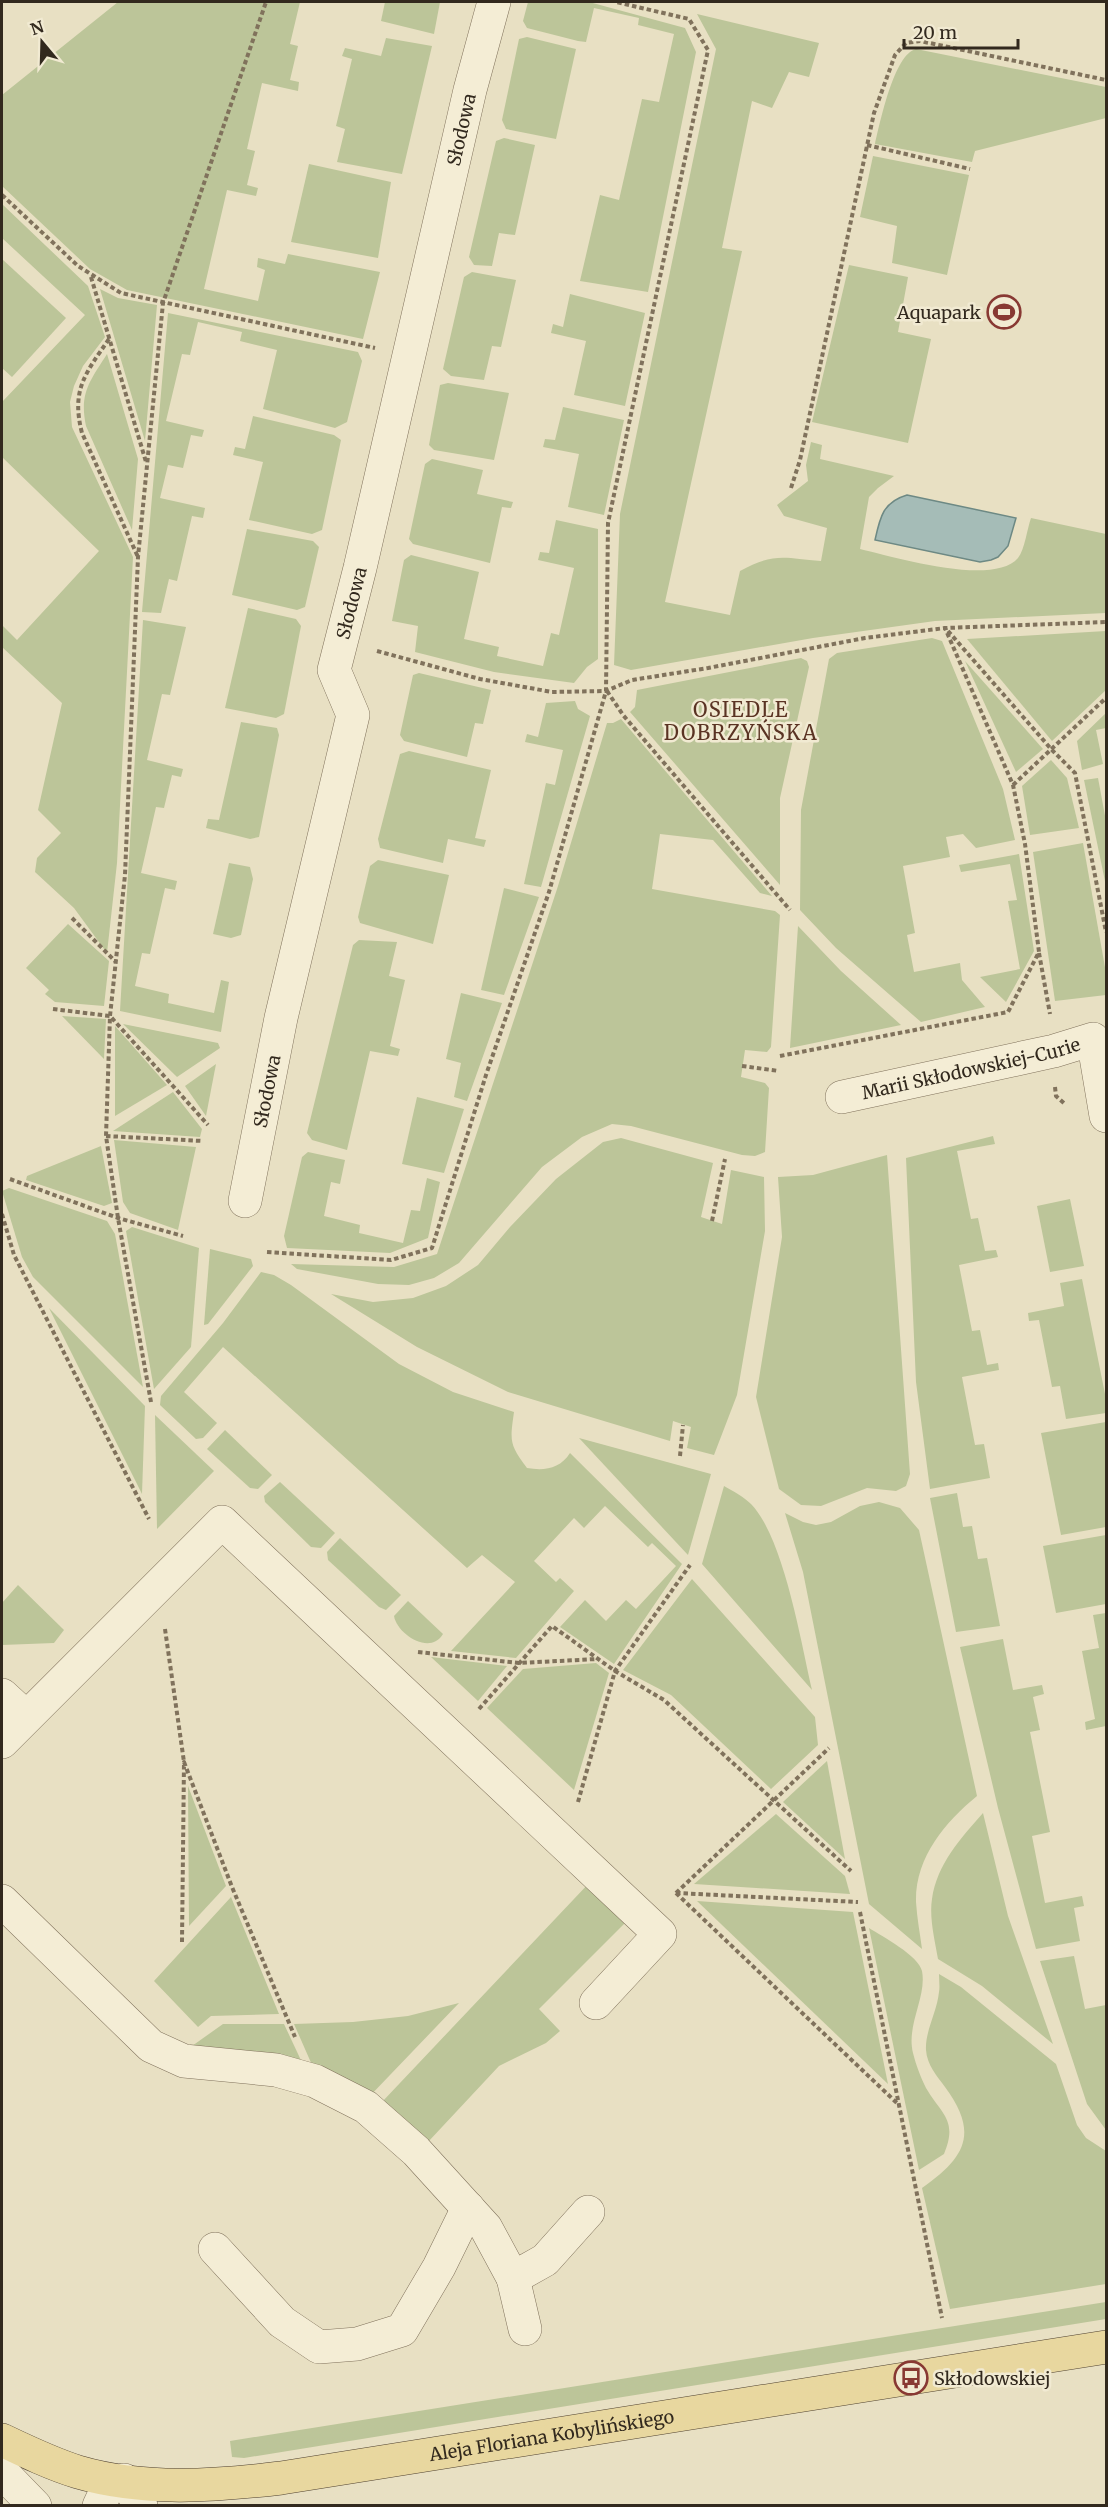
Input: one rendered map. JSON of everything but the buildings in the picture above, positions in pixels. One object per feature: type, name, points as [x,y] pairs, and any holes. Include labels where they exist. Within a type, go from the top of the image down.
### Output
[{"type":"main road","name":"Aleja Floriana Kobylińskiego","points":[[2,2440],[39,2458],[133,2493],[169,2484],[221,2485],[293,2476],[1107,2348]]},
{"type":"street","name":"Słodowa","points":[[244,1201],[281,1018],[352,715],[334,670],[470,90],[494,2]]},
{"type":"street","name":"Marii Skłodowskiej-Curie","points":[[842,1097],[1054,1051],[1093,1039],[1107,1116]]},
{"type":"street","points":[[2,1742],[222,1522],[660,1934],[596,2003]]},
{"type":"street","points":[[2,1695],[26,1717]]},
{"type":"street","points":[[2,1901],[152,2046],[184,2061],[276,2070],[315,2081],[366,2107],[416,2151],[486,2228],[513,2278],[525,2329]]},
{"type":"street","points":[[215,2249],[282,2322],[319,2347],[357,2344],[402,2330],[468,2208]]},
{"type":"street","points":[[513,2278],[545,2260],[588,2212]]},
{"type":"street","points":[[2,2472],[35,2505]]},
{"type":"street","points":[[176,2505],[180,2500],[221,2485]]},
{"type":"street","points":[[99,2505],[107,2489],[133,2493]]},
{"type":"path","points":[[151,1402],[118,1218],[106,1136],[110,1016],[125,875],[138,557],[163,303],[266,2]]},
{"type":"path","points":[[267,1252],[391,1260],[432,1248],[486,1075],[549,892],[606,691],[608,523],[708,50],[689,19],[616,2]]},
{"type":"path","points":[[791,488],[800,460],[874,113],[895,55],[906,43],[920,41],[1107,80]]},
{"type":"path","points":[[867,146],[970,169]]},
{"type":"path","points":[[2,195],[91,276],[121,293],[408,355]]},
{"type":"path","points":[[91,276],[147,464]]},
{"type":"path","points":[[109,339],[90,367],[78,394],[78,418],[82,433],[138,557]]},
{"type":"path","points":[[341,642],[490,681],[552,692],[606,691],[632,680],[825,645],[945,628],[1107,622]]},
{"type":"path","points":[[945,628],[1075,773],[1107,932]]},
{"type":"path","points":[[945,628],[1013,784],[1025,844],[1054,1051]]},
{"type":"path","points":[[606,691],[623,715],[790,910]]},
{"type":"path","points":[[1013,784],[1107,698]]},
{"type":"path","points":[[72,918],[116,962]]},
{"type":"path","points":[[780,1056],[1008,1011],[1039,952]]},
{"type":"path","points":[[53,1009],[110,1016],[208,1125]]},
{"type":"path","points":[[742,1066],[779,1071]]},
{"type":"path","points":[[106,1136],[203,1141]]},
{"type":"path","points":[[712,1221],[725,1159]]},
{"type":"path","points":[[10,1179],[118,1218],[183,1236]]},
{"type":"path","points":[[2,1214],[15,1256],[148,1519]]},
{"type":"path","points":[[680,1456],[683,1425]]},
{"type":"path","points":[[578,1802],[615,1671],[690,1565]]},
{"type":"path","points":[[159,1584],[184,1762],[182,1942]]},
{"type":"path","points":[[479,1709],[552,1626],[615,1671],[664,1700],[851,1871]]},
{"type":"path","points":[[418,1652],[519,1663],[598,1659]]},
{"type":"path","points":[[676,1893],[829,1748]]},
{"type":"path","points":[[184,1762],[232,1887],[315,2081]]},
{"type":"path","points":[[676,1893],[858,1902]]},
{"type":"path","points":[[676,1893],[899,2105]]},
{"type":"path","points":[[860,1912],[942,2318]]},
{"type":"green space","points":[[118,2],[300,2],[290,44],[298,46],[290,80],[299,82],[298,91],[262,83],[247,149],[255,151],[247,185],[258,188],[256,196],[227,190],[204,289],[258,301],[265,270],[257,267],[258,258],[285,264],[288,254],[380,272],[363,339],[127,290],[90,269],[2,186],[2,95]]},
{"type":"green space","points":[[385,2],[440,2],[434,34],[381,21]]},
{"type":"green space","points":[[528,2],[589,2],[685,28],[696,52],[648,292],[580,281],[600,195],[619,200],[642,99],[659,102],[674,34],[638,25],[639,18],[594,8],[586,42],[578,41],[527,28],[523,21]]},
{"type":"green space","points":[[697,14],[819,43],[809,77],[789,72],[772,108],[752,101],[722,248],[742,251],[665,602],[730,615],[740,571],[771,559],[821,561],[827,528],[784,516],[777,505],[808,481],[806,465],[811,442],[822,445],[820,459],[894,476],[869,497],[860,549],[943,567],[988,570],[1005,566],[1018,558],[1031,518],[1106,534],[1106,613],[935,621],[813,638],[631,670],[614,665],[620,514],[716,49]]},
{"type":"green space","points":[[527,37],[576,49],[556,139],[506,129],[502,120],[519,39]]},
{"type":"green space","points":[[386,38],[432,46],[402,174],[337,162],[345,129],[336,126],[352,59],[342,56],[345,48],[381,56]]},
{"type":"green space","points":[[916,49],[1106,87],[1106,118],[975,151],[972,162],[875,144],[884,106],[895,76],[908,54]]},
{"type":"green space","points":[[504,138],[535,145],[515,235],[499,233],[492,266],[474,265],[469,257],[496,141]]},
{"type":"green space","points":[[873,156],[969,175],[947,275],[892,263],[897,226],[860,217]]},
{"type":"green space","points":[[309,164],[391,182],[378,258],[291,242]]},
{"type":"green space","points":[[2,204],[88,286],[105,337],[83,366],[70,402],[72,427],[133,557],[117,863],[107,953],[74,908],[35,872],[37,858],[61,833],[38,810],[62,703],[2,647],[2,625],[17,640],[99,551],[2,457],[2,402],[85,315],[2,238]]},
{"type":"green space","points":[[2,259],[66,318],[12,377],[2,368]]},
{"type":"green space","points":[[849,265],[908,277],[898,332],[931,339],[908,443],[812,422]]},
{"type":"green space","points":[[472,272],[516,280],[501,347],[492,346],[484,380],[451,376],[443,369],[464,277]]},
{"type":"green space","points":[[100,289],[118,298],[157,305],[145,441]]},
{"type":"green space","points":[[570,294],[645,313],[625,406],[574,395],[586,341],[551,333],[553,324],[563,327]]},
{"type":"green space","points":[[168,313],[358,352],[362,361],[347,422],[335,428],[263,409],[277,350],[240,341],[242,332],[198,322],[190,355],[182,354],[166,421],[204,430],[202,437],[191,435],[183,468],[168,465],[160,498],[205,508],[203,518],[192,516],[177,581],[169,579],[161,613],[142,612]]},
{"type":"green space","points":[[107,354],[138,459],[132,530],[86,426],[84,415],[88,388]]},
{"type":"green space","points":[[448,383],[509,393],[494,460],[434,450],[429,445],[440,385]]},
{"type":"green space","points":[[563,407],[624,420],[604,515],[568,507],[579,454],[543,447],[545,439],[555,440]]},
{"type":"green space","points":[[253,416],[334,435],[341,440],[322,530],[312,534],[249,520],[263,462],[233,455],[235,447],[245,449]]},
{"type":"green space","points":[[432,459],[483,470],[477,494],[513,502],[511,508],[502,507],[490,563],[413,544],[409,539],[425,464]]},
{"type":"green space","points":[[556,520],[598,529],[598,659],[587,667],[574,683],[494,672],[415,652],[418,626],[392,621],[404,560],[411,555],[479,572],[464,639],[499,647],[497,656],[543,666],[551,633],[559,635],[574,568],[538,560],[540,552],[549,553]]},
{"type":"green space","points":[[247,529],[313,541],[319,547],[305,607],[297,610],[232,595]]},
{"type":"green space","points":[[248,608],[296,619],[301,626],[284,714],[276,718],[225,708]]},
{"type":"green space","points":[[143,620],[186,627],[170,695],[162,694],[147,760],[183,769],[181,777],[172,775],[164,808],[156,807],[141,873],[177,881],[175,890],[165,888],[150,954],[142,953],[135,986],[169,994],[168,1003],[214,1013],[221,980],[229,982],[221,1032],[120,1011]]},
{"type":"green space","points":[[1106,631],[1106,690],[1052,741],[967,639]]},
{"type":"green space","points":[[932,638],[942,641],[1003,789],[1015,840],[976,848],[963,834],[946,837],[950,857],[903,866],[915,933],[907,935],[914,972],[960,963],[962,980],[985,1007],[921,1022],[836,948],[800,910],[801,810],[829,659],[837,653]]},
{"type":"green space","points":[[801,658],[807,661],[809,667],[780,798],[780,885],[630,712],[635,707],[637,690]]},
{"type":"green space","points":[[965,661],[1043,749],[1016,772]]},
{"type":"green space","points":[[419,673],[491,690],[483,724],[475,723],[467,757],[404,741],[400,735],[413,675]]},
{"type":"green space","points":[[575,701],[578,709],[590,716],[541,887],[524,884],[546,783],[555,785],[563,750],[525,742],[527,734],[538,737],[546,703]]},
{"type":"green space","points":[[1106,713],[1106,728],[1096,730],[1103,764],[1082,770],[1077,741]]},
{"type":"green space","points":[[621,719],[772,896],[760,893],[713,840],[660,834],[652,889],[775,911],[780,915],[771,1047],[767,1052],[745,1050],[741,1077],[765,1083],[769,1088],[765,1152],[755,1156],[742,1155],[631,1126],[612,1124],[582,1137],[542,1167],[459,1263],[434,1278],[409,1285],[378,1284],[297,1269],[291,1264],[394,1267],[437,1254],[558,886],[607,723]]},
{"type":"green space","points":[[241,722],[277,728],[279,735],[259,837],[250,839],[206,828],[208,819],[219,820]]},
{"type":"green space","points":[[409,751],[491,770],[475,838],[486,840],[484,847],[448,839],[443,863],[380,848],[378,839],[400,754]]},
{"type":"green space","points":[[1051,760],[1067,778],[1079,828],[1030,835],[1022,786]]},
{"type":"green space","points":[[1098,778],[1106,821],[1106,886],[1084,780]]},
{"type":"green space","points":[[1083,843],[1106,973],[1106,995],[1055,1001],[1033,852]]},
{"type":"green space","points":[[1019,854],[1034,951],[1006,1002],[980,977],[1020,969],[1008,901],[1017,900],[1010,864],[961,872],[959,865]]},
{"type":"green space","points":[[378,860],[449,875],[433,944],[360,923],[358,917],[370,866]]},
{"type":"green space","points":[[229,863],[250,867],[253,879],[241,935],[231,938],[213,934]]},
{"type":"green space","points":[[504,888],[539,897],[504,995],[481,990]]},
{"type":"green space","points":[[68,924],[109,961],[104,1006],[55,1002],[45,994],[49,990],[26,968]]},
{"type":"green space","points":[[798,926],[841,971],[901,1025],[790,1048]]},
{"type":"green space","points":[[359,940],[397,942],[389,976],[405,980],[390,1046],[400,1049],[398,1056],[370,1051],[347,1150],[312,1140],[307,1133],[353,945]]},
{"type":"green space","points":[[461,993],[502,1003],[467,1101],[454,1097],[461,1063],[446,1059]]},
{"type":"green space","points":[[62,1016],[106,1019],[104,1059]]},
{"type":"green space","points":[[123,1024],[218,1043],[220,1048],[177,1077]]},
{"type":"green space","points":[[115,1026],[167,1085],[115,1116]]},
{"type":"green space","points":[[216,1064],[206,1116],[185,1086]]},
{"type":"green space","points":[[173,1092],[202,1129],[200,1137],[113,1131]]},
{"type":"green space","points":[[417,1097],[464,1109],[444,1173],[402,1164]]},
{"type":"green space","points":[[993,1136],[995,1144],[957,1151],[971,1219],[978,1218],[985,1251],[996,1250],[998,1257],[959,1265],[972,1331],[980,1330],[987,1365],[998,1363],[999,1370],[962,1377],[975,1445],[984,1444],[990,1478],[930,1489],[916,1382],[906,1158]]},
{"type":"green space","points":[[621,1138],[713,1163],[701,1217],[722,1224],[731,1170],[764,1177],[765,1231],[737,1395],[714,1455],[687,1448],[691,1427],[673,1421],[670,1441],[508,1392],[417,1347],[331,1294],[373,1302],[413,1298],[446,1286],[478,1265],[510,1227],[556,1179],[603,1142]]},
{"type":"green space","points":[[114,1140],[196,1147],[178,1230],[130,1213],[123,1202]]},
{"type":"green space","points":[[101,1146],[112,1203],[104,1206],[26,1180],[27,1176]]},
{"type":"green space","points":[[308,1152],[345,1160],[340,1184],[331,1182],[324,1216],[360,1225],[359,1233],[403,1243],[411,1210],[420,1211],[427,1178],[440,1182],[428,1238],[390,1253],[287,1248],[284,1236],[302,1157]]},
{"type":"green space","points":[[887,1155],[910,1474],[906,1486],[896,1491],[867,1488],[821,1506],[801,1505],[779,1489],[756,1397],[782,1237],[778,1177],[813,1175]]},
{"type":"green space","points":[[9,1188],[107,1221],[115,1234],[143,1387],[33,1277],[22,1257],[2,1191]]},
{"type":"green space","points":[[1070,1199],[1084,1266],[1050,1272],[1037,1206]]},
{"type":"green space","points":[[132,1227],[199,1248],[191,1347],[154,1389],[126,1231]]},
{"type":"green space","points":[[210,1249],[251,1259],[253,1266],[208,1324],[204,1325]]},
{"type":"green space","points":[[261,1272],[274,1275],[291,1285],[399,1364],[453,1392],[514,1412],[512,1442],[527,1468],[551,1468],[561,1463],[570,1453],[682,1564],[614,1664],[560,1627],[585,1600],[606,1621],[626,1600],[636,1609],[676,1566],[652,1543],[648,1547],[605,1506],[584,1528],[574,1518],[534,1561],[556,1582],[560,1578],[574,1591],[516,1658],[451,1651],[515,1582],[482,1555],[467,1568],[223,1347],[184,1392],[217,1423],[203,1438],[196,1439],[160,1405],[161,1396],[223,1323]]},
{"type":"green space","points":[[1082,1279],[1106,1399],[1106,1413],[1066,1419],[1060,1386],[1052,1387],[1039,1320],[1029,1321],[1028,1313],[1064,1306],[1060,1283]]},
{"type":"green space","points":[[49,1308],[145,1406],[142,1494]]},
{"type":"green space","points":[[155,1415],[214,1471],[157,1529]]},
{"type":"green space","points":[[1106,1422],[1106,1527],[1061,1535],[1041,1433]]},
{"type":"green space","points":[[225,1430],[272,1475],[258,1489],[250,1488],[207,1449]]},
{"type":"green space","points":[[579,1438],[711,1474],[688,1555]]},
{"type":"green space","points":[[280,1482],[335,1533],[321,1548],[311,1547],[265,1502],[264,1496]]},
{"type":"green space","points":[[724,1486],[751,1504],[763,1520],[773,1541],[790,1592],[812,1690],[702,1564]]},
{"type":"green space","points":[[957,1493],[963,1527],[972,1526],[978,1559],[987,1558],[1000,1626],[956,1632],[930,1498]]},
{"type":"green space","points":[[879,1502],[900,1508],[919,1530],[977,1796],[943,1829],[926,1856],[917,1886],[916,1902],[922,1949],[869,1904],[803,1572],[785,1513],[803,1522],[816,1525],[831,1522],[860,1506]]},
{"type":"green space","points":[[1106,1535],[1106,1604],[1056,1613],[1043,1546]]},
{"type":"green space","points":[[340,1538],[401,1595],[386,1610],[379,1607],[328,1560],[327,1552]]},
{"type":"green space","points":[[692,1579],[815,1717],[818,1745],[771,1789],[671,1695],[623,1670]]},
{"type":"green space","points":[[18,1585],[64,1630],[54,1643],[2,1645],[2,1603]]},
{"type":"green space","points":[[408,1601],[443,1634],[437,1640],[423,1643],[401,1630],[394,1616]]},
{"type":"green space","points":[[1106,1613],[1106,1726],[1086,1730],[1085,1722],[1095,1719],[1082,1651],[1099,1648],[1093,1615]]},
{"type":"green space","points":[[1003,1639],[1013,1690],[1042,1685],[1044,1694],[1033,1697],[1040,1730],[1030,1732],[1050,1832],[1032,1836],[1045,1903],[1082,1896],[1084,1906],[1074,1908],[1080,1941],[1036,1949],[998,1808],[960,1647]]},
{"type":"green space","points":[[431,1657],[507,1666],[478,1701]]},
{"type":"green space","points":[[596,1663],[609,1673],[574,1790],[487,1708],[523,1669]]},
{"type":"green space","points":[[827,1761],[845,1859],[783,1802]]},
{"type":"green space","points":[[188,1786],[226,1886],[189,1926]]},
{"type":"green space","points":[[983,1813],[1008,1916],[1053,2044],[982,1986],[938,1959],[931,1914],[935,1886],[951,1852]]},
{"type":"green space","points":[[776,1814],[845,1876],[850,1894],[694,1884]]},
{"type":"green space","points":[[591,1881],[630,1918],[539,2009],[560,2031],[546,2043],[499,2066],[428,2142],[382,2102]]},
{"type":"green space","points":[[231,1897],[279,2014],[211,2016],[198,2027],[154,1981]]},
{"type":"green space","points":[[697,1901],[853,1912],[888,2084]]},
{"type":"green space","points":[[869,1928],[907,1953],[922,1971],[922,1991],[912,2032],[913,2053],[926,2088],[946,2118],[949,2133],[944,2154],[919,2170]]},
{"type":"green space","points":[[1074,1956],[1085,2009],[1106,2005],[1106,2130],[1087,2104],[1040,1961]]},
{"type":"green space","points":[[939,1974],[961,1987],[1056,2064],[1077,2125],[1086,2138],[1106,2151],[1106,2284],[950,2309],[922,2188],[949,2166],[958,2155],[963,2143],[964,2131],[956,2103],[933,2070],[926,2050],[927,2036],[939,1992]]},
{"type":"green space","points":[[459,2003],[367,2099],[316,2074],[294,2024],[353,2022],[408,2016]]},
{"type":"green space","points":[[223,2024],[284,2024],[306,2071],[192,2046]]},
{"type":"green space","points":[[1106,2302],[1106,2319],[244,2458],[232,2457],[230,2441]]},
{"type":"water","points":[[907,495],[1016,518],[1008,546],[998,557],[980,562],[875,540],[879,524],[888,506]]},
{"type":"place","name":"Aquapark","points":[[1004,312]]},
{"type":"place","name":"Skłodowskiej","points":[[911,2378]]},
{"type":"district","name":"OSIEDLE DOBRZYŃSKA","points":[[741,720]]}]
